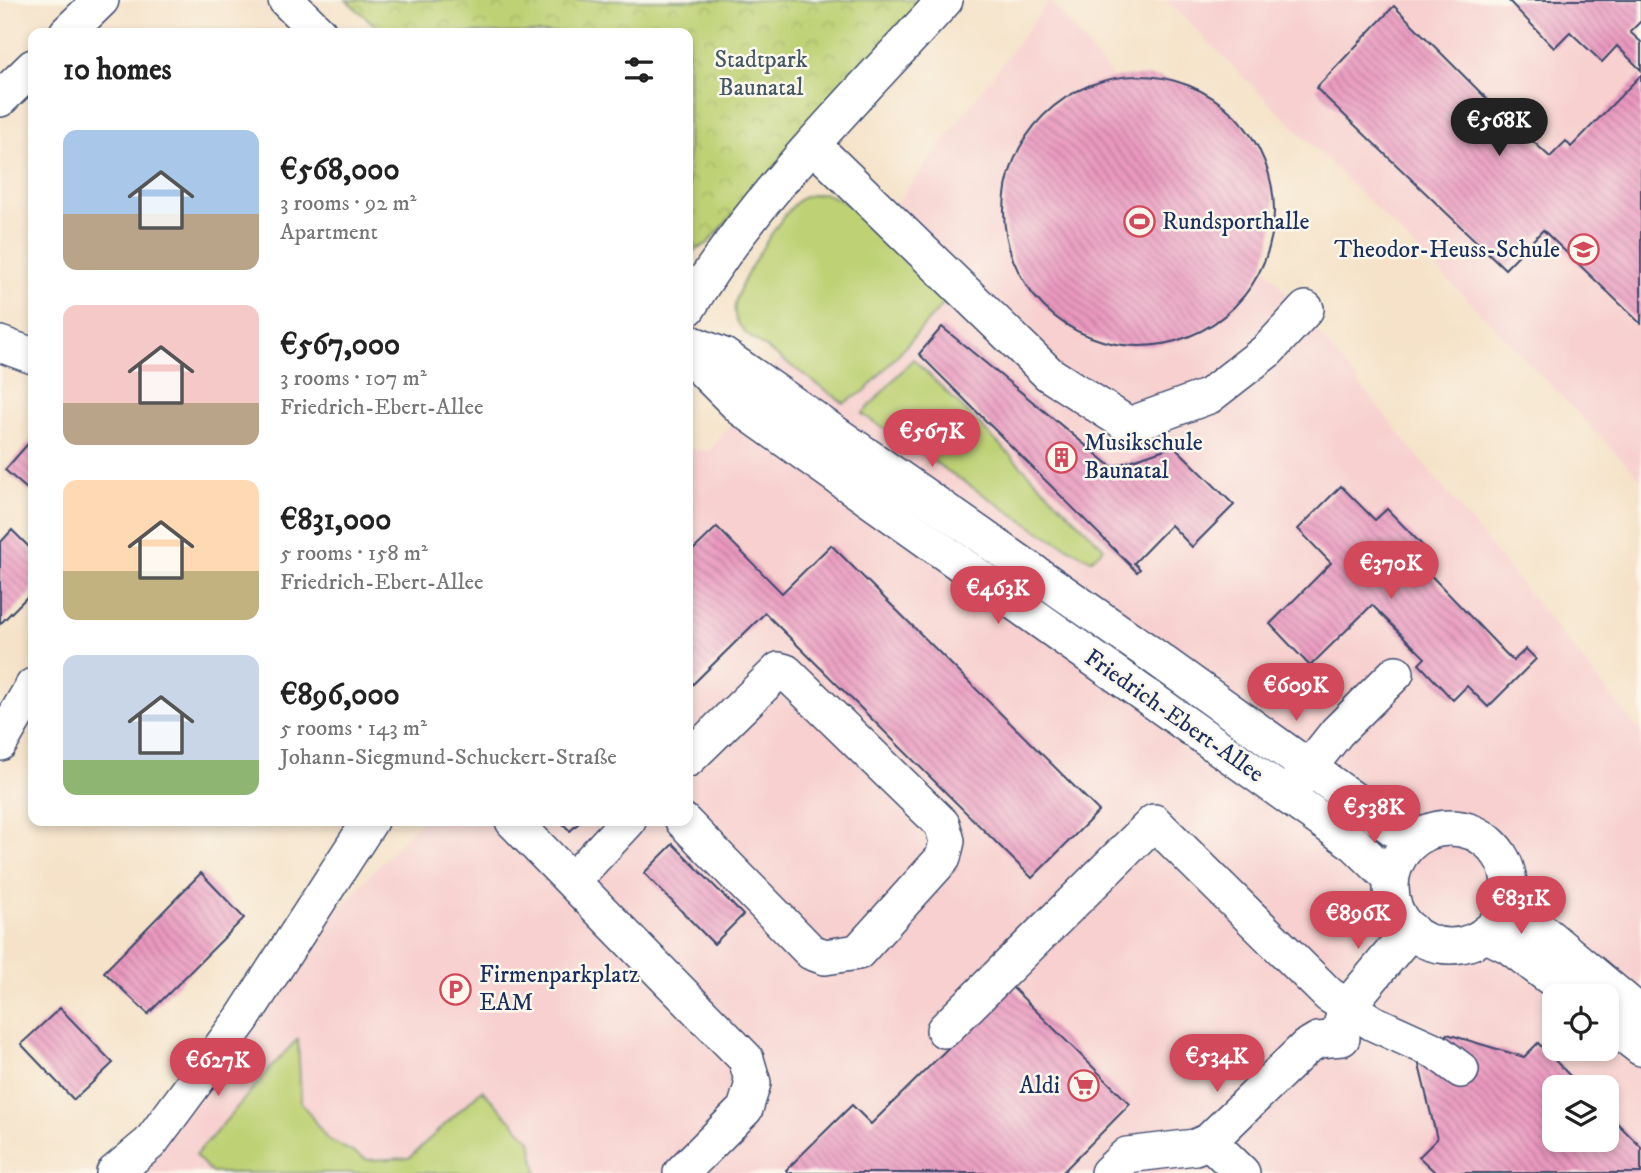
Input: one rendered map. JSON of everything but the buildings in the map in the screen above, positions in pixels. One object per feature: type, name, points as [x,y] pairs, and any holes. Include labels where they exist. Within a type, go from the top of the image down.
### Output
[{"type":"street","points":[[72,28],[101,0]]},
{"type":"street","points":[[286,0],[314,28]]},
{"type":"street","points":[[693,300],[724,253],[813,145],[945,0]]},
{"type":"street","points":[[0,99],[28,72]]},
{"type":"street","points":[[813,145],[1049,374],[1129,425],[1209,396],[1268,350],[1306,309]]},
{"type":"street","points":[[0,344],[28,354]]},
{"type":"street","name":"Friedrich-Ebert-Allee","points":[[693,344],[724,356],[1310,766],[1412,841]]},
{"type":"street","name":"Friedrich-Ebert-Allee","points":[[693,360],[741,408],[1355,844],[1391,879]]},
{"type":"street","points":[[688,826],[811,952],[825,957],[858,952],[943,858],[947,841],[942,824],[786,672],[779,670],[693,754]]},
{"type":"street","points":[[1286,796],[1337,732],[1396,673]]},
{"type":"street","points":[[0,743],[28,695]]},
{"type":"street","points":[[943,1030],[1154,821],[1329,995],[1394,1035],[1437,1052],[1461,1070]]},
{"type":"street","points":[[114,1173],[150,1143],[242,1019],[367,826]]},
{"type":"street","points":[[518,826],[746,1059],[753,1083],[745,1109],[681,1173]]},
{"type":"street","points":[[573,880],[623,826]]},
{"type":"street","points":[[1457,827],[1480,836],[1502,858],[1508,872],[1507,902],[1499,920],[1485,934],[1457,947],[1427,942],[1411,930],[1394,909],[1391,879],[1402,852],[1412,841],[1433,830],[1457,827]]},
{"type":"street","points":[[1507,902],[1641,1014]]},
{"type":"street","points":[[1108,1173],[1127,1155],[1164,1161],[1209,1140],[1306,1046],[1318,1040],[1342,1038],[1341,1025],[1347,1007],[1411,930]]},
{"type":"street","points":[[1485,934],[1509,946],[1558,984]]},
{"type":"street","points":[[1619,1031],[1641,1048]]},
{"type":"street","points":[[1209,1140],[1242,1173]]},
{"type":"shaded area","points":[[1050,0],[1641,733],[1641,1173],[93,1173],[415,826],[693,826],[693,449],[710,451]]},
{"type":"shaded area","points":[[1166,0],[1641,0],[1641,479],[1472,304]]},
{"type":"green space","name":"Stadtpark Baunatal","points":[[346,0],[925,0],[707,244],[693,251],[693,28],[378,28]]},
{"type":"green space","points":[[824,193],[849,204],[948,299],[865,391],[844,403],[746,334],[735,317],[735,305],[744,281],[784,216],[802,198]]},
{"type":"green space","points":[[913,359],[1104,548],[1091,560],[1037,530],[862,414]]},
{"type":"green space","points":[[298,1039],[301,1102],[327,1139],[368,1160],[409,1158],[482,1090],[531,1141],[537,1173],[212,1173],[195,1155]]},
{"type":"place","name":"Rundsporthalle","points":[[1139,222]]},
{"type":"place","name":"Theodor-Heuss-Schule","points":[[1583,250]]},
{"type":"place","name":"Musikschule Baunatal","points":[[1061,457]]},
{"type":"place","name":"Firmenparkplatz EAM","points":[[456,989]]},
{"type":"place","name":"Aldi","points":[[1083,1086]]}]
